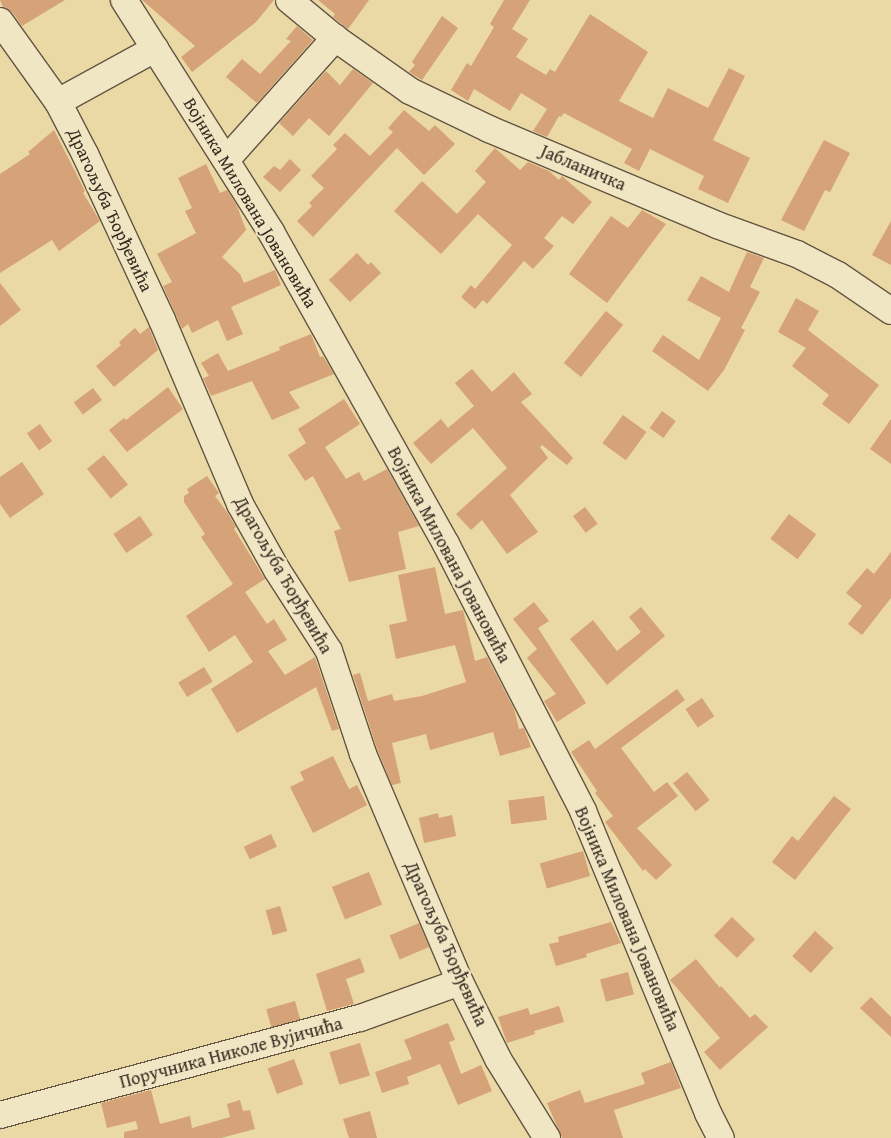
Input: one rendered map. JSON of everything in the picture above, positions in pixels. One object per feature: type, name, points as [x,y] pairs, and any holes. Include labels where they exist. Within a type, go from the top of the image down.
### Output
[{"type":"street","name":"Војника Милована Јовановића","points":[[124,0],[271,232],[446,544],[583,811],[708,1113],[721,1138]]},
{"type":"street","name":"Јабланичка","points":[[289,0],[334,38],[410,91],[489,128],[708,221],[797,254],[838,275],[891,311]]},
{"type":"street","name":"Драгољуба Ђорђевића","points":[[0,21],[58,102],[85,154],[162,320],[240,504],[277,570],[329,651],[363,754],[460,982],[498,1059],[547,1138]]},
{"type":"street","points":[[226,160],[334,38]]},
{"type":"street","points":[[58,102],[155,49]]},
{"type":"street","name":"Поручника Николе Вујичића","points":[[0,1115],[360,1018],[460,982]]},
{"type":"building","points":[[0,0],[65,0],[22,26],[12,12],[3,7]]},
{"type":"building","points":[[142,0],[274,0],[256,22],[192,72],[181,57],[195,46]]},
{"type":"building","points":[[318,0],[369,0],[348,29],[333,17],[335,14]]},
{"type":"building","points":[[504,0],[530,0],[512,29],[528,39],[516,57],[546,75],[550,69],[555,72],[590,14],[648,52],[619,101],[653,118],[668,88],[708,108],[729,68],[745,76],[713,140],[750,158],[728,203],[698,189],[704,176],[650,149],[639,171],[624,163],[632,149],[564,113],[561,117],[559,116],[547,137],[533,131],[547,109],[521,93],[510,111],[474,89],[468,101],[451,90],[467,63],[471,66],[494,27],[490,24]]},
{"type":"building","points":[[442,16],[458,28],[422,80],[409,72],[415,65],[412,62]]},
{"type":"building","points":[[297,26],[313,40],[257,103],[226,77],[242,59],[260,74],[291,41],[286,39]]},
{"type":"building","points":[[353,69],[373,83],[329,136],[309,118],[293,136],[279,123],[326,71],[340,85]]},
{"type":"building","points":[[404,110],[429,131],[435,125],[455,144],[424,175],[397,148],[313,237],[297,221],[312,206],[309,203],[324,188],[311,176],[337,149],[333,145],[345,133],[370,156],[393,132],[388,128]]},
{"type":"building","points":[[54,130],[85,191],[83,193],[100,221],[59,251],[52,240],[0,273],[0,174],[30,154],[28,152]]},
{"type":"building","points":[[824,140],[850,153],[830,192],[825,190],[804,231],[781,220]]},
{"type":"building","points":[[495,148],[520,170],[528,162],[549,171],[559,180],[562,176],[592,202],[573,224],[562,216],[544,238],[554,246],[533,269],[524,261],[487,304],[483,300],[475,309],[461,297],[471,285],[475,289],[512,245],[478,214],[441,254],[394,211],[422,181],[457,214],[486,182],[475,171]]},
{"type":"building","points":[[290,159],[301,170],[280,192],[263,177],[274,166],[280,170]]},
{"type":"building","points":[[206,164],[220,193],[227,190],[237,206],[246,230],[222,257],[240,274],[244,283],[275,270],[281,285],[231,307],[243,334],[227,341],[218,320],[192,333],[188,324],[182,329],[163,286],[172,282],[157,254],[196,233],[185,211],[192,208],[178,178]]},
{"type":"building","points":[[642,210],[666,224],[607,303],[569,274],[611,216],[628,228]]},
{"type":"building","points":[[891,221],[891,265],[872,255]]},
{"type":"building","points":[[747,252],[764,258],[750,287],[760,292],[741,328],[745,330],[724,370],[708,391],[652,351],[663,335],[699,360],[721,318],[687,300],[701,276],[729,292]]},
{"type":"building","points":[[357,253],[368,265],[371,262],[381,273],[350,302],[329,280]]},
{"type":"building","points":[[0,283],[21,310],[0,326]]},
{"type":"building","points":[[796,298],[819,311],[808,330],[879,385],[849,424],[822,404],[829,395],[792,366],[806,348],[778,332]]},
{"type":"building","points":[[606,311],[623,325],[581,377],[564,363]]},
{"type":"building","points":[[149,327],[158,350],[114,387],[96,366],[121,345],[119,342],[135,328],[140,334]]},
{"type":"building","points":[[311,334],[320,357],[323,356],[334,374],[289,392],[300,408],[272,420],[252,381],[211,396],[203,378],[209,376],[201,363],[218,353],[228,371],[280,350],[279,347]]},
{"type":"building","points":[[472,369],[492,392],[514,372],[532,394],[521,402],[573,458],[567,465],[542,445],[540,447],[548,458],[510,495],[538,532],[507,554],[482,520],[471,530],[456,514],[507,468],[473,428],[431,464],[413,443],[441,419],[448,428],[474,406],[455,383]]},
{"type":"building","points":[[168,387],[183,409],[127,452],[109,430],[124,418],[126,420]]},
{"type":"building","points":[[93,388],[102,400],[83,414],[74,402]]},
{"type":"building","points":[[344,399],[360,424],[325,447],[346,479],[359,472],[364,481],[387,469],[419,526],[398,532],[406,569],[349,582],[334,531],[341,529],[313,476],[305,481],[288,455],[306,443],[298,429]]},
{"type":"building","points":[[662,411],[676,421],[663,438],[650,428]]},
{"type":"building","points":[[623,415],[646,432],[626,460],[602,443]]},
{"type":"building","points":[[891,419],[891,464],[870,449]]},
{"type":"building","points":[[40,424],[52,441],[39,450],[27,433]]},
{"type":"building","points":[[104,455],[128,485],[111,498],[87,469]]},
{"type":"building","points":[[22,462],[44,494],[10,518],[0,504],[0,477]]},
{"type":"building","points":[[207,476],[219,493],[215,496],[229,515],[236,527],[234,529],[265,579],[245,592],[267,624],[274,619],[287,640],[268,651],[285,675],[315,657],[339,729],[332,731],[316,687],[237,733],[211,689],[253,662],[235,635],[209,652],[186,616],[233,584],[201,537],[205,534],[184,502],[184,496],[189,493],[187,489]]},
{"type":"building","points":[[585,507],[598,524],[586,533],[573,516]]},
{"type":"building","points":[[789,514],[816,534],[797,559],[770,539]]},
{"type":"building","points":[[140,516],[153,535],[126,553],[113,534]]},
{"type":"building","points":[[891,552],[891,598],[862,635],[848,624],[862,606],[846,593],[867,568],[874,574]]},
{"type":"building","points":[[435,567],[445,614],[463,610],[475,661],[487,657],[514,709],[519,729],[524,728],[531,747],[500,756],[493,732],[430,750],[426,734],[392,743],[401,783],[392,785],[377,749],[353,675],[360,673],[368,701],[392,694],[394,701],[422,696],[466,682],[455,645],[396,659],[389,625],[407,621],[398,575]]},
{"type":"building","points":[[534,602],[549,621],[538,628],[586,703],[557,722],[544,701],[556,694],[527,658],[537,649],[513,619]]},
{"type":"building","points":[[641,607],[665,636],[607,685],[570,639],[593,620],[617,651],[641,632],[629,617]]},
{"type":"building","points":[[204,667],[213,682],[187,697],[178,682]]},
{"type":"building","points":[[677,689],[685,700],[621,748],[654,792],[667,782],[678,796],[637,828],[672,865],[656,880],[645,869],[643,871],[605,822],[613,816],[595,793],[597,791],[571,752],[589,740],[595,749]]},
{"type":"building","points":[[702,698],[714,716],[698,727],[685,709]]},
{"type":"building","points":[[333,756],[349,789],[357,785],[367,805],[313,833],[290,787],[304,780],[300,772]]},
{"type":"building","points":[[687,772],[710,800],[696,811],[673,783]]},
{"type":"building","points":[[544,796],[547,820],[511,824],[508,800]]},
{"type":"building","points":[[834,796],[851,809],[795,880],[772,862],[792,836],[798,841]]},
{"type":"building","points":[[438,813],[439,818],[452,815],[456,836],[424,843],[419,818]]},
{"type":"building","points":[[271,834],[277,847],[250,859],[244,847]]},
{"type":"building","points":[[583,851],[590,876],[547,888],[540,863]]},
{"type":"building","points":[[369,872],[382,904],[345,919],[332,887]]},
{"type":"building","points":[[280,906],[287,931],[273,935],[266,910]]},
{"type":"building","points":[[732,917],[755,939],[737,958],[714,936]]},
{"type":"building","points":[[611,922],[621,943],[586,954],[587,957],[556,966],[549,944],[559,942],[558,937]]},
{"type":"building","points":[[419,923],[429,947],[400,959],[390,936]]},
{"type":"building","points":[[815,931],[834,948],[811,973],[792,956]]},
{"type":"building","points":[[360,958],[365,972],[346,979],[354,1004],[327,1011],[316,974]]},
{"type":"building","points":[[696,959],[720,988],[721,986],[750,1018],[755,1014],[768,1027],[720,1070],[704,1052],[720,1038],[670,980]]},
{"type":"building","points":[[628,972],[634,994],[606,1002],[600,980]]},
{"type":"building","points":[[871,997],[891,1017],[891,1037],[860,1008]]},
{"type":"building","points":[[295,1001],[300,1019],[271,1028],[266,1009]]},
{"type":"building","points":[[559,1006],[564,1022],[534,1031],[535,1034],[507,1043],[498,1017],[528,1008],[530,1015]]},
{"type":"building","points":[[448,1023],[455,1040],[449,1042],[461,1074],[481,1065],[492,1091],[458,1105],[440,1064],[407,1077],[409,1084],[382,1093],[375,1072],[412,1059],[404,1040]]},
{"type":"building","points":[[360,1043],[370,1076],[339,1085],[329,1052]]},
{"type":"building","points":[[294,1059],[303,1084],[277,1094],[268,1069]]},
{"type":"building","points":[[671,1062],[681,1088],[614,1110],[623,1138],[562,1138],[547,1103],[580,1090],[585,1103],[645,1084],[641,1073]]},
{"type":"building","points":[[151,1090],[160,1124],[190,1116],[192,1128],[230,1117],[227,1104],[240,1100],[243,1111],[250,1110],[255,1129],[221,1138],[124,1138],[124,1132],[138,1129],[136,1121],[107,1128],[101,1103]]},
{"type":"building","points":[[370,1111],[377,1138],[349,1138],[343,1119]]}]
